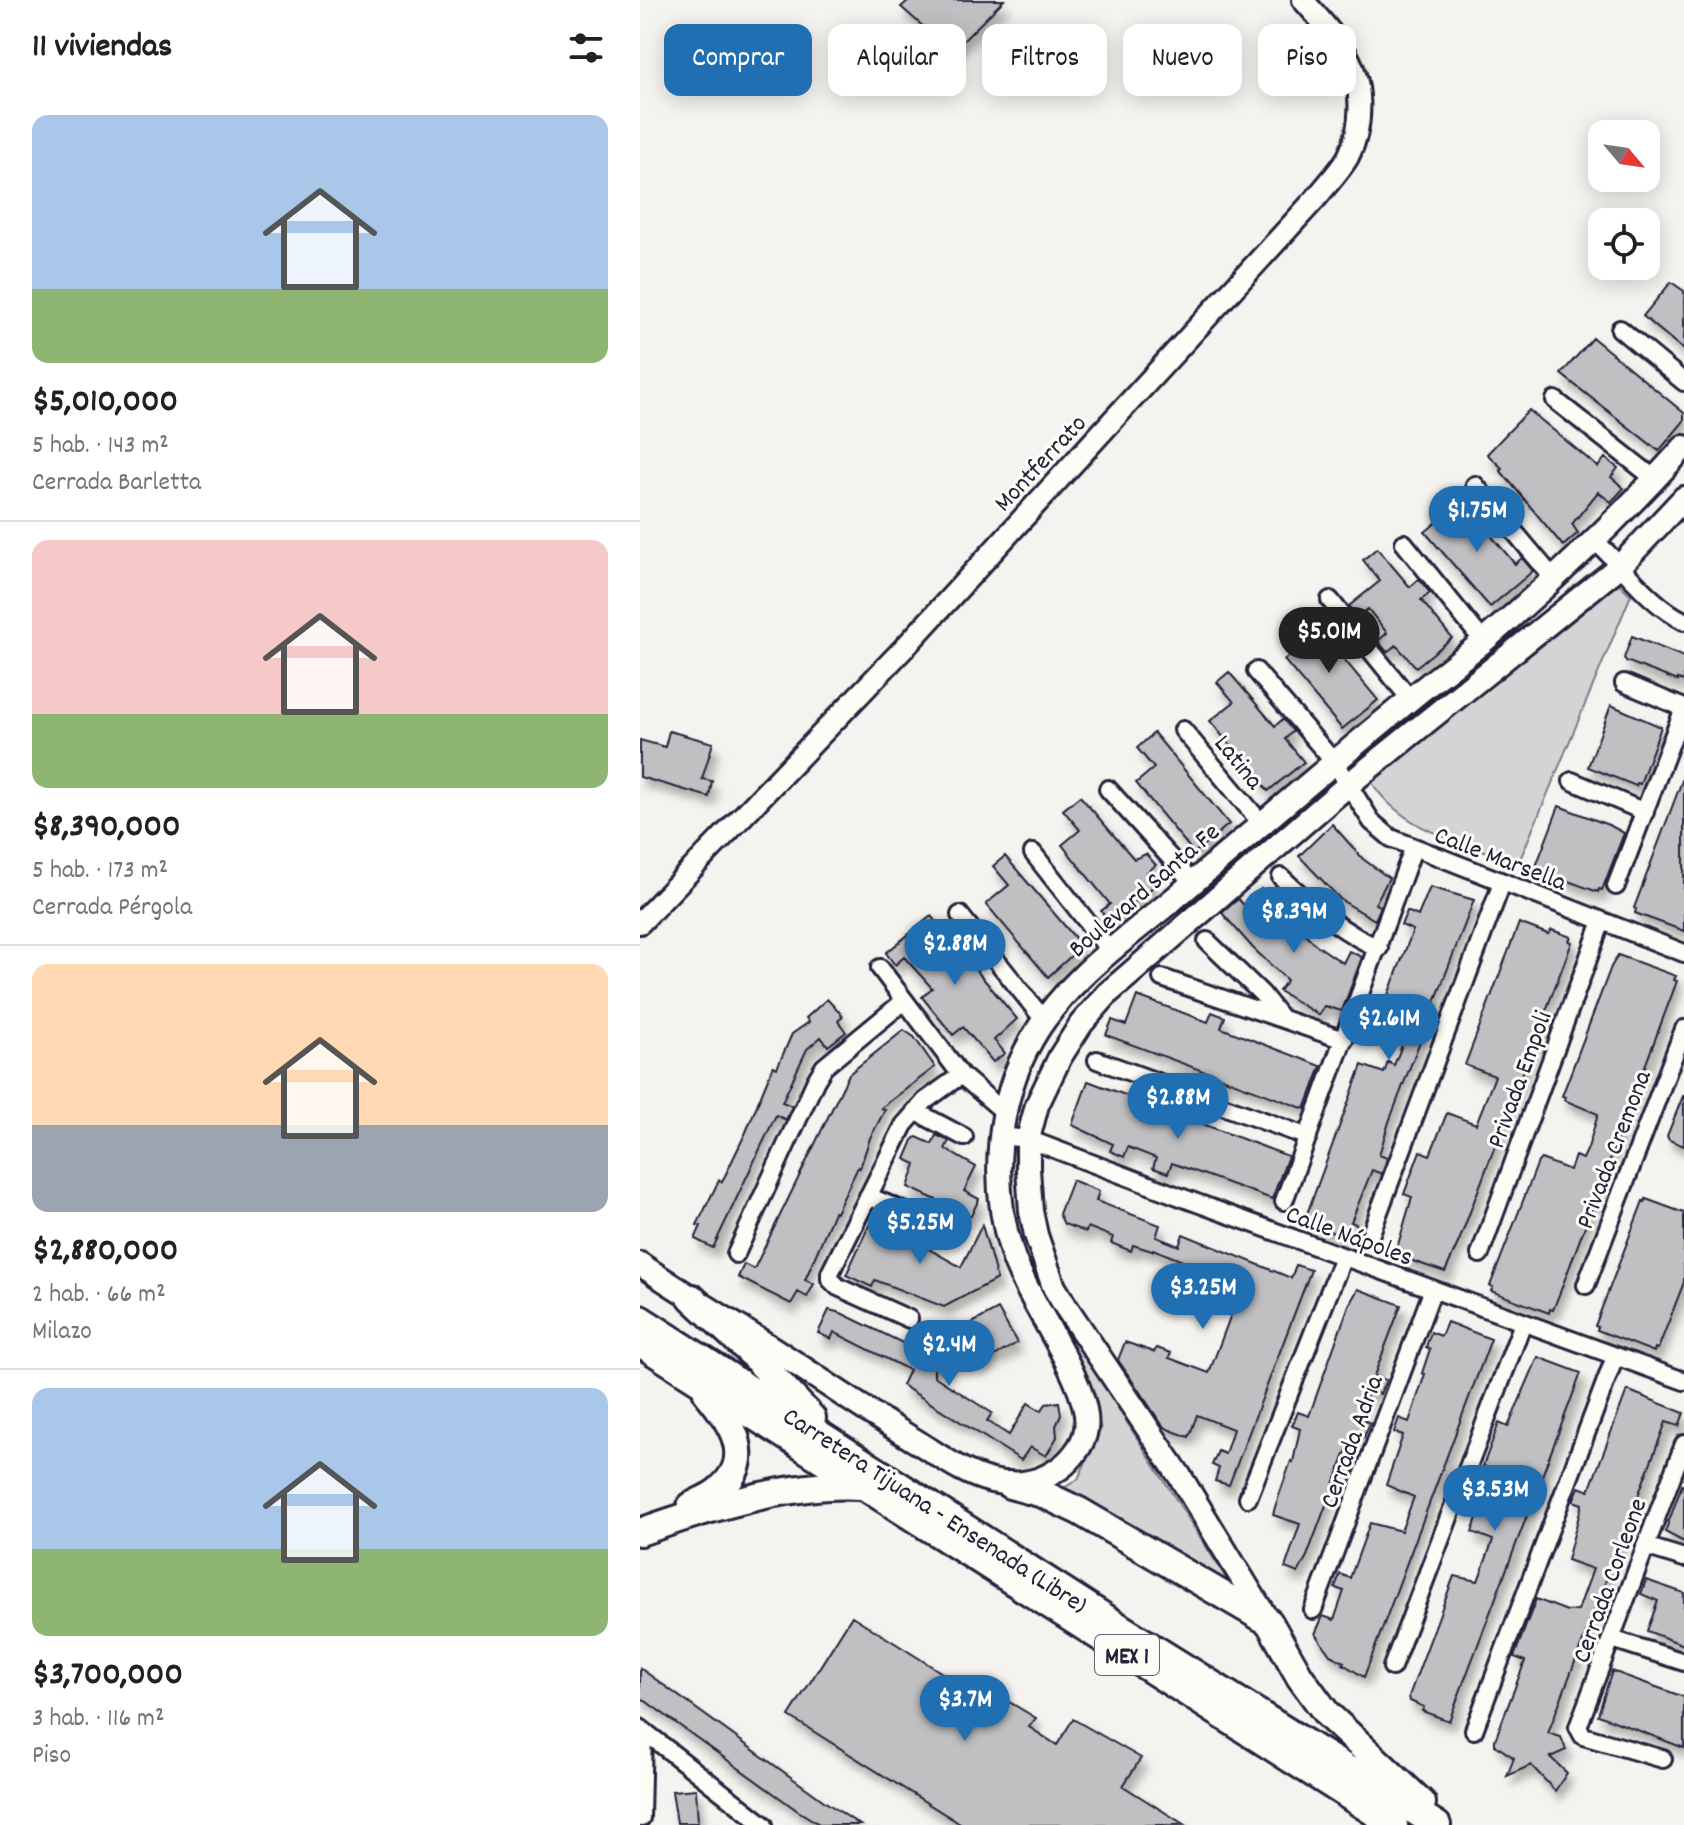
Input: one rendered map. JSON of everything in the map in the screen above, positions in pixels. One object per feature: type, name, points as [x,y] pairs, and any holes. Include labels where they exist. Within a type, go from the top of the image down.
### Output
[{"type":"highway","points":[[692,1298],[752,1354],[839,1447]]},
{"type":"highway","name":"Carretera Tijuana - Ensenada (Libre)","points":[[640,1319],[1345,1770],[1437,1825]]},
{"type":"highway","name":"Carretera Tijuana - Ensenada (Libre)","points":[[640,1343],[1394,1825]]},
{"type":"highway","points":[[650,1528],[718,1492],[729,1480],[740,1451],[730,1423],[694,1377]]},
{"type":"highway","points":[[650,1528],[789,1491],[838,1485],[860,1486]]},
{"type":"highway","points":[[1010,1485],[1043,1494],[1079,1511],[1269,1622],[1300,1677],[1327,1714],[1447,1825]]},
{"type":"main road","name":"Boulevard Santa Fe","points":[[1010,1485],[1041,1479],[1056,1471],[1075,1453],[1086,1431],[1085,1406],[1066,1359],[1040,1315],[1012,1253],[1003,1209],[1000,1136],[1004,1112],[1017,1067],[1044,1020],[1110,951],[1554,579],[1595,541],[1684,447]]},
{"type":"main road","points":[[1269,1622],[1181,1478],[1054,1287],[1034,1223],[1028,1169],[1028,1139],[1049,1077],[1081,1024],[1108,993],[1348,785],[1621,565],[1684,498]]},
{"type":"main road","points":[[640,1264],[729,1318],[952,1464],[987,1480],[1010,1485]]},
{"type":"street","name":"Montferrato","points":[[640,923],[916,634],[1317,197],[1347,159],[1358,131],[1360,104],[1354,76],[1345,51],[1303,0]]},
{"type":"street","points":[[1620,329],[1684,382]]},
{"type":"street","points":[[1555,400],[1655,479]]},
{"type":"street","points":[[1475,485],[1554,579]]},
{"type":"street","points":[[1595,541],[1656,602],[1684,621]]},
{"type":"street","points":[[1404,543],[1483,641]]},
{"type":"street","points":[[1330,600],[1410,699]]},
{"type":"street","name":"Calle Marsella","points":[[1256,671],[1334,762],[1380,831],[1413,849],[1684,953]]},
{"type":"street","points":[[1616,886],[1684,708],[1624,683]]},
{"type":"street","name":"Latina","points":[[1183,730],[1261,823]]},
{"type":"street","points":[[1572,781],[1645,812]]},
{"type":"street","points":[[1108,789],[1193,883]]},
{"type":"street","points":[[1284,1201],[1413,849]]},
{"type":"street","points":[[1033,853],[1110,951]]},
{"type":"street","points":[[1281,877],[1335,925],[1379,948]]},
{"type":"street","points":[[1371,1233],[1502,883]]},
{"type":"street","points":[[960,915],[1044,1020]]},
{"type":"street","name":"Privada Empoli","points":[[1480,1254],[1602,921]]},
{"type":"street","points":[[1207,941],[1262,994],[1282,1020]]},
{"type":"street","points":[[880,968],[961,1075],[1004,1112]]},
{"type":"street","points":[[1162,978],[1344,1040]]},
{"type":"street","points":[[736,1254],[824,1067],[904,1001]]},
{"type":"street","name":"Privada Cremona","points":[[1586,1285],[1684,1029]]},
{"type":"street","points":[[1097,1060],[1308,1137]]},
{"type":"street","points":[[909,1319],[838,1287],[830,1279],[832,1268],[904,1125],[915,1111],[961,1075]]},
{"type":"street","points":[[915,1111],[964,1137]]},
{"type":"street","name":"Calle Nápoles","points":[[1000,1136],[1028,1139],[1684,1381]]},
{"type":"street","points":[[868,1196],[953,1232]]},
{"type":"street","points":[[1248,1498],[1343,1257]]},
{"type":"street","name":"Cerrada Adria","points":[[1313,1610],[1433,1289]]},
{"type":"street","points":[[1040,1315],[1066,1307]]},
{"type":"street","points":[[1392,1667],[1523,1323]]},
{"type":"street","points":[[1474,1730],[1615,1357]]},
{"type":"street","name":"Cerrada Corleone","points":[[1663,1759],[1579,1733],[1578,1727],[1683,1453]]},
{"type":"street","points":[[1645,1546],[1684,1558]]},
{"type":"street","points":[[1612,1639],[1684,1662]]},
{"type":"street","points":[[641,1818],[642,1730]]},
{"type":"street","points":[[642,1730],[756,1822]]},
{"type":"shaded area","points":[[1611,576],[1631,595],[1519,862],[1436,833],[1398,811],[1383,797],[1370,779]]},
{"type":"shaded area","points":[[1067,1328],[1241,1598],[1058,1492],[1078,1479],[1101,1429],[1091,1395],[1063,1334]]},
{"type":"building","points":[[909,0],[1004,0],[966,38],[966,24],[920,24],[901,7]]},
{"type":"building","points":[[1671,282],[1684,291],[1684,350],[1643,316]]},
{"type":"building","points":[[1593,338],[1684,413],[1684,421],[1659,451],[1561,374]]},
{"type":"building","points":[[1529,410],[1598,467],[1605,458],[1618,468],[1611,477],[1624,488],[1611,502],[1598,492],[1572,524],[1578,533],[1563,546],[1500,470],[1502,468],[1487,454]]},
{"type":"building","points":[[1462,501],[1515,564],[1522,558],[1533,571],[1490,607],[1425,532]]},
{"type":"building","points":[[1377,548],[1410,587],[1419,579],[1430,593],[1421,600],[1452,638],[1416,667],[1396,645],[1387,652],[1378,641],[1387,633],[1368,609],[1358,617],[1349,606],[1380,581],[1363,560]]},
{"type":"building","points":[[1303,610],[1378,700],[1342,729],[1284,660],[1308,640],[1291,620]]},
{"type":"building","points":[[1632,636],[1684,657],[1684,681],[1626,661],[1624,658]]},
{"type":"building","points":[[1229,672],[1275,726],[1283,719],[1293,731],[1285,739],[1304,762],[1268,791],[1210,721],[1234,702],[1217,682]]},
{"type":"building","points":[[1611,705],[1661,727],[1640,784],[1636,786],[1588,767]]},
{"type":"building","points":[[669,731],[713,743],[702,779],[712,781],[709,797],[640,777],[640,740],[665,747]]},
{"type":"building","points":[[1154,733],[1229,824],[1194,853],[1136,783],[1154,768],[1137,748]]},
{"type":"building","points":[[1683,778],[1684,931],[1635,913],[1634,908]]},
{"type":"building","points":[[1080,796],[1134,859],[1146,854],[1156,865],[1146,873],[1155,885],[1110,923],[1101,911],[1110,904],[1062,845],[1080,830],[1063,810]]},
{"type":"building","points":[[1559,806],[1624,833],[1602,890],[1598,892],[1535,869]]},
{"type":"building","points":[[1332,824],[1363,859],[1389,878],[1375,904],[1381,906],[1375,920],[1341,900],[1299,856]]},
{"type":"building","points":[[1005,856],[1082,946],[1048,977],[986,904],[1009,885],[993,866]]},
{"type":"building","points":[[1430,887],[1474,900],[1389,1122],[1379,1155],[1387,1158],[1382,1174],[1372,1170],[1351,1222],[1358,1225],[1353,1240],[1304,1222],[1362,1065],[1384,1073],[1388,1062],[1394,1065],[1404,1040],[1375,1029],[1413,930],[1401,925],[1407,911],[1418,916]]},
{"type":"building","points":[[1261,889],[1315,944],[1343,963],[1349,951],[1362,957],[1342,1011],[1324,1006],[1319,1015],[1279,991],[1287,980],[1222,913],[1238,899],[1244,905]]},
{"type":"building","points":[[931,916],[1017,1019],[994,1040],[1005,1053],[993,1062],[963,1027],[953,1035],[922,997],[932,988],[904,957],[895,965],[886,953]]},
{"type":"building","points":[[1519,923],[1548,934],[1552,930],[1571,937],[1569,941],[1572,942],[1445,1272],[1395,1255],[1412,1197],[1404,1194],[1420,1151],[1430,1155],[1447,1113],[1476,1124],[1495,1076],[1465,1065]]},
{"type":"building","points":[[1618,955],[1676,976],[1674,980],[1677,981],[1562,1287],[1549,1313],[1491,1291],[1493,1287],[1490,1286],[1538,1162],[1541,1159],[1570,1170],[1575,1156],[1583,1159],[1588,1148],[1598,1114],[1564,1100],[1562,1096]]},
{"type":"building","points":[[1137,996],[1208,1022],[1212,1012],[1225,1017],[1221,1028],[1321,1066],[1305,1109],[1106,1035],[1112,1020],[1126,1025]]},
{"type":"building","points":[[827,999],[843,1016],[838,1021],[846,1032],[828,1046],[821,1037],[807,1049],[782,1102],[792,1106],[786,1120],[776,1115],[713,1248],[695,1239],[701,1226],[697,1225],[746,1132],[773,1066],[777,1068],[792,1034],[809,1022],[806,1018]]},
{"type":"building","points":[[904,1030],[914,1037],[935,1067],[881,1108],[885,1110],[870,1138],[860,1168],[834,1212],[805,1280],[814,1284],[807,1297],[798,1292],[791,1304],[738,1277],[744,1264],[754,1269],[849,1074]]},
{"type":"building","points":[[1088,1081],[1288,1156],[1272,1199],[1172,1163],[1168,1173],[1153,1168],[1156,1158],[1128,1147],[1124,1157],[1110,1151],[1113,1144],[1072,1125]]},
{"type":"building","points":[[1683,1096],[1684,1146],[1669,1140],[1667,1136]]},
{"type":"building","points":[[936,1135],[949,1141],[945,1149],[976,1167],[964,1191],[979,1199],[971,1216],[908,1187],[916,1164],[905,1159],[914,1138],[932,1144]]},
{"type":"building","points":[[1072,1180],[1099,1191],[1096,1201],[1160,1225],[1156,1237],[1179,1246],[1183,1234],[1291,1278],[1296,1265],[1311,1270],[1229,1485],[1215,1481],[1219,1468],[1212,1465],[1218,1451],[1225,1454],[1233,1429],[1197,1415],[1189,1437],[1163,1426],[1118,1360],[1125,1342],[1154,1352],[1157,1348],[1171,1353],[1169,1358],[1209,1373],[1242,1285],[1153,1249],[1133,1245],[1131,1251],[1111,1243],[1113,1237],[1088,1227],[1086,1232],[1064,1224],[1059,1214]]},
{"type":"building","points":[[1646,1199],[1684,1213],[1684,1282],[1658,1349],[1655,1348],[1654,1352],[1597,1330],[1595,1326]]},
{"type":"building","points":[[870,1223],[897,1234],[902,1224],[915,1230],[911,1239],[961,1267],[982,1225],[997,1279],[944,1307],[875,1280],[872,1287],[846,1275]]},
{"type":"building","points":[[1358,1289],[1401,1305],[1374,1376],[1386,1380],[1380,1394],[1369,1390],[1358,1418],[1370,1423],[1364,1437],[1353,1433],[1298,1573],[1285,1568],[1300,1524],[1273,1515],[1293,1462],[1300,1429],[1292,1426],[1298,1412],[1309,1416],[1349,1305]]},
{"type":"building","points":[[998,1309],[1017,1343],[979,1365],[959,1330]]},
{"type":"building","points":[[829,1310],[919,1351],[927,1334],[947,1347],[934,1365],[934,1376],[992,1413],[987,1421],[1009,1435],[1028,1403],[1041,1411],[1046,1404],[1059,1402],[1061,1415],[1056,1426],[1057,1437],[1046,1456],[1030,1447],[1021,1460],[902,1385],[909,1370],[834,1332],[831,1339],[818,1333]]},
{"type":"building","points":[[1447,1322],[1491,1339],[1364,1677],[1330,1655],[1315,1634],[1323,1616],[1334,1620],[1344,1591],[1335,1588],[1340,1574],[1350,1578],[1370,1523],[1401,1531],[1414,1497],[1386,1485],[1403,1435],[1394,1432],[1399,1418],[1409,1422],[1425,1374],[1422,1373],[1430,1349],[1426,1347],[1431,1332],[1441,1336]]},
{"type":"building","points":[[1538,1357],[1581,1373],[1449,1721],[1422,1711],[1424,1707],[1410,1701],[1409,1696],[1454,1576],[1478,1581],[1493,1540],[1472,1532],[1494,1470],[1483,1466],[1499,1423],[1508,1427]]},
{"type":"building","points":[[1627,1390],[1684,1413],[1679,1426],[1666,1422],[1548,1733],[1561,1737],[1566,1750],[1550,1757],[1567,1773],[1555,1791],[1531,1765],[1507,1776],[1514,1758],[1495,1745],[1495,1740],[1525,1661],[1514,1657],[1536,1599],[1567,1611],[1578,1610],[1593,1569],[1567,1560],[1582,1504],[1573,1501],[1579,1487],[1589,1491]]},
{"type":"building","points":[[1684,1486],[1684,1542],[1665,1532]]},
{"type":"building","points":[[1646,1580],[1684,1593],[1684,1645],[1647,1631],[1658,1601],[1641,1594]]},
{"type":"building","points":[[852,1616],[985,1700],[991,1691],[1036,1718],[1029,1727],[1057,1745],[1073,1719],[1141,1758],[1123,1786],[1185,1825],[962,1825],[789,1716]]},
{"type":"building","points":[[640,1668],[860,1825],[821,1825],[798,1811],[640,1697]]},
{"type":"building","points":[[1612,1671],[1684,1697],[1684,1748],[1598,1715]]},
{"type":"building","points":[[696,1789],[698,1823],[677,1823],[672,1791]]}]
